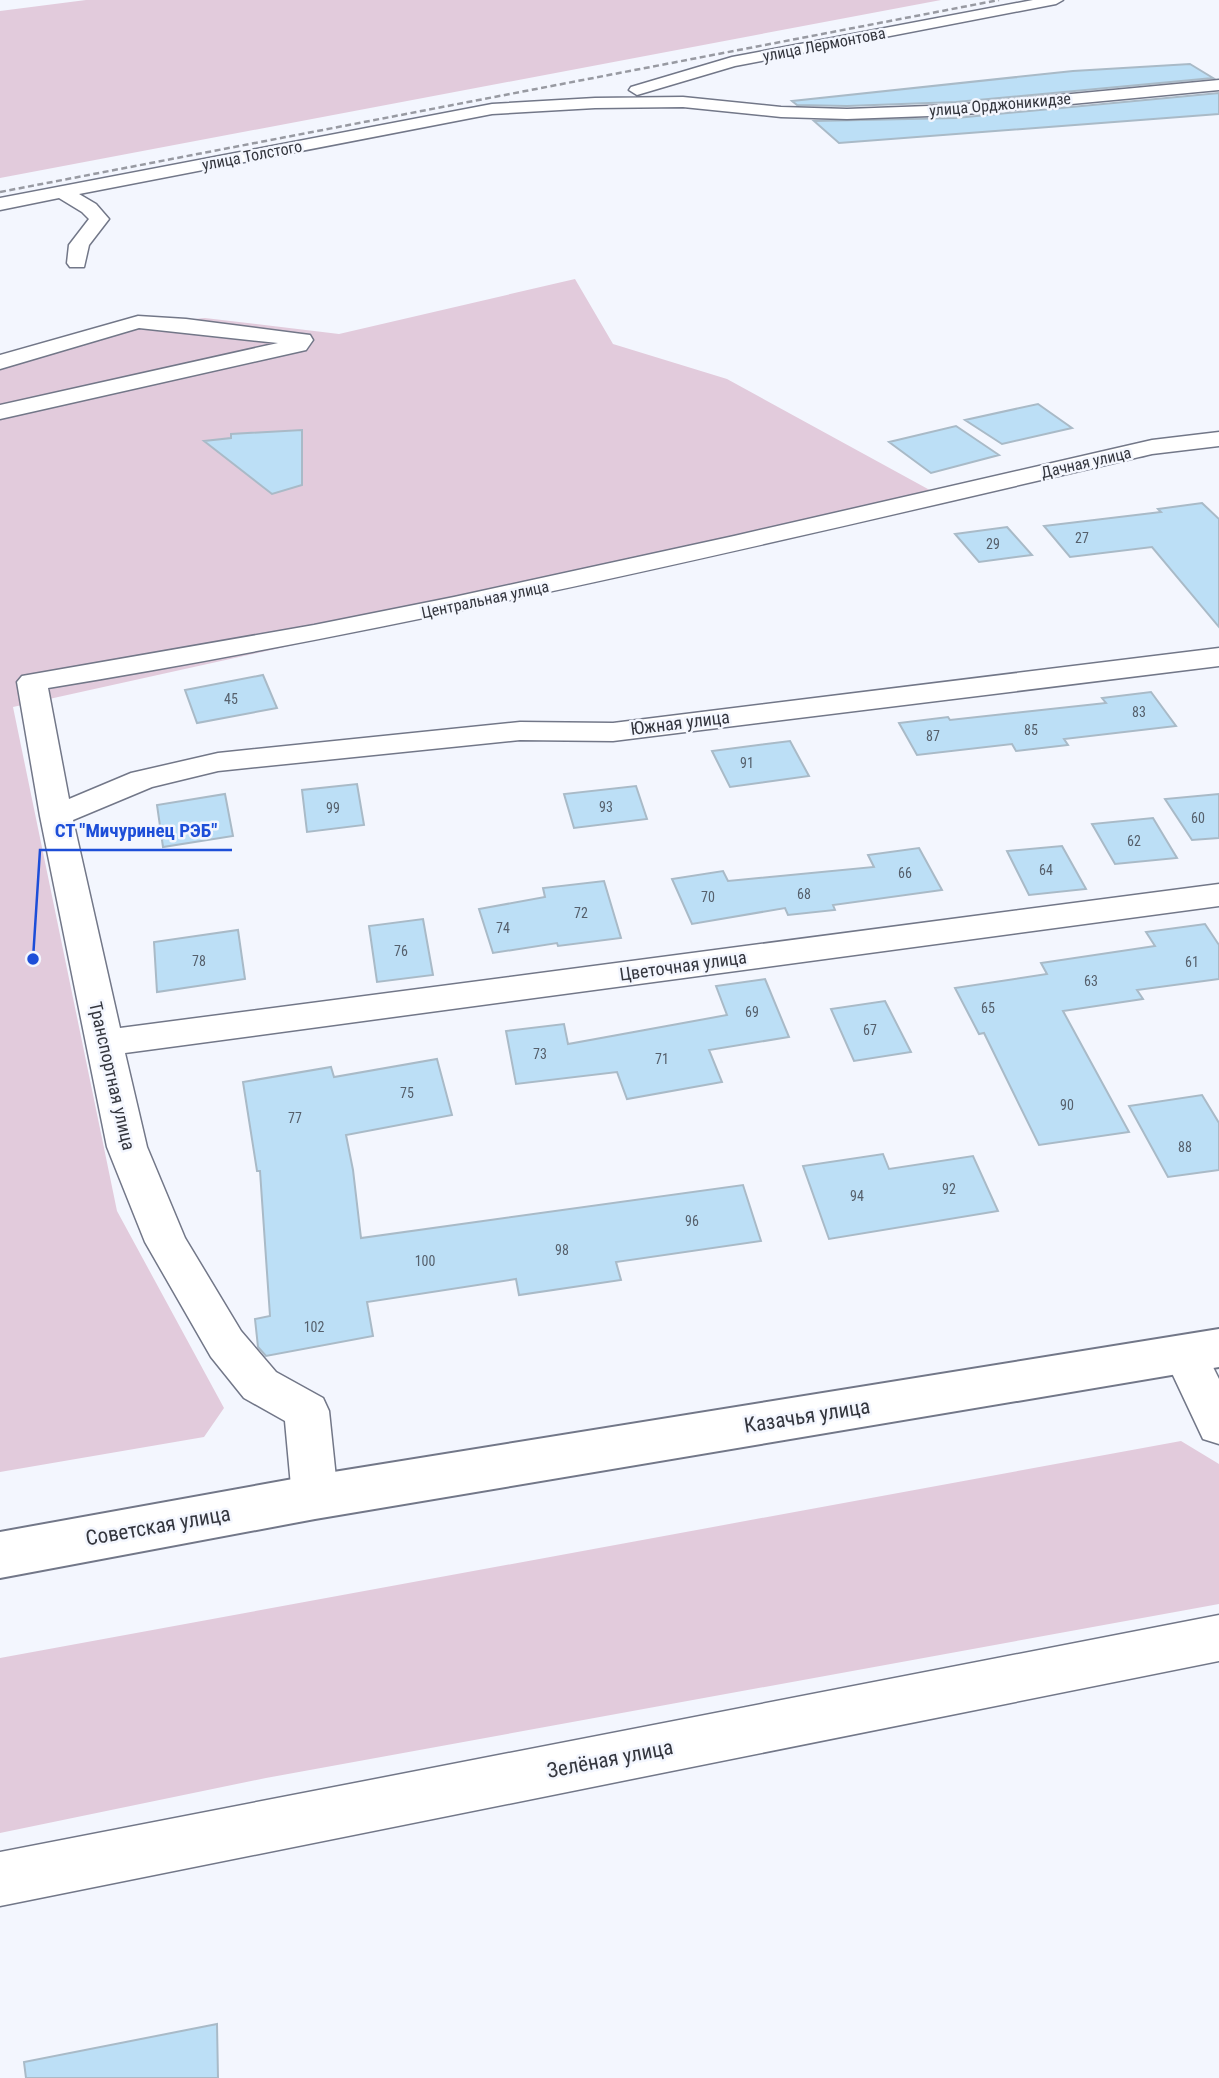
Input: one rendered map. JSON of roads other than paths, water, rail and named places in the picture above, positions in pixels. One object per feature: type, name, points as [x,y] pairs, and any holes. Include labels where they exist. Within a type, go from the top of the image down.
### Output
[{"type":"main road","name":"Казачья улица","points":[[315,1497],[1202,1351]]},
{"type":"main road","name":"Советская улица","points":[[0,1555],[315,1497]]},
{"type":"street","name":"улица Лермонтова","points":[[595,103],[732,62],[1056,0]]},
{"type":"street","name":"улица Орджоникидзе","points":[[595,103],[683,102],[781,112],[847,114],[956,110],[1219,85]]},
{"type":"street","name":"улица Толстого","points":[[0,204],[492,109],[595,103]]},
{"type":"street","points":[[61,192],[89,208],[99,219],[79,245],[77,263]]},
{"type":"street","points":[[0,362],[138,322],[186,325],[302,340],[298,345],[261,354],[0,412]]},
{"type":"street","name":"Дачная улица","points":[[944,495],[1152,447],[1219,439]]},
{"type":"street","name":"Центральная улица","points":[[32,682],[180,659],[520,593],[944,495]]},
{"type":"street","name":"Южная улица","points":[[56,816],[142,780],[218,762],[520,730],[612,732],[1219,657]]},
{"type":"street","name":"Транспортная улица","points":[[32,682],[56,816],[127,1147],[166,1242],[226,1344],[260,1385],[307,1411],[315,1497]]},
{"type":"street","name":"Цветочная улица","points":[[103,1043],[1219,895]]},
{"type":"street","points":[[1202,1351],[1219,1425]]},
{"type":"street","name":"Зелёная улица","points":[[0,1879],[1219,1638]]},
{"type":"railway","points":[[0,192],[999,0]]},
{"type":"place","name":"СТ \"Мичуринец РЭБ\"","points":[[33,959]]}]
